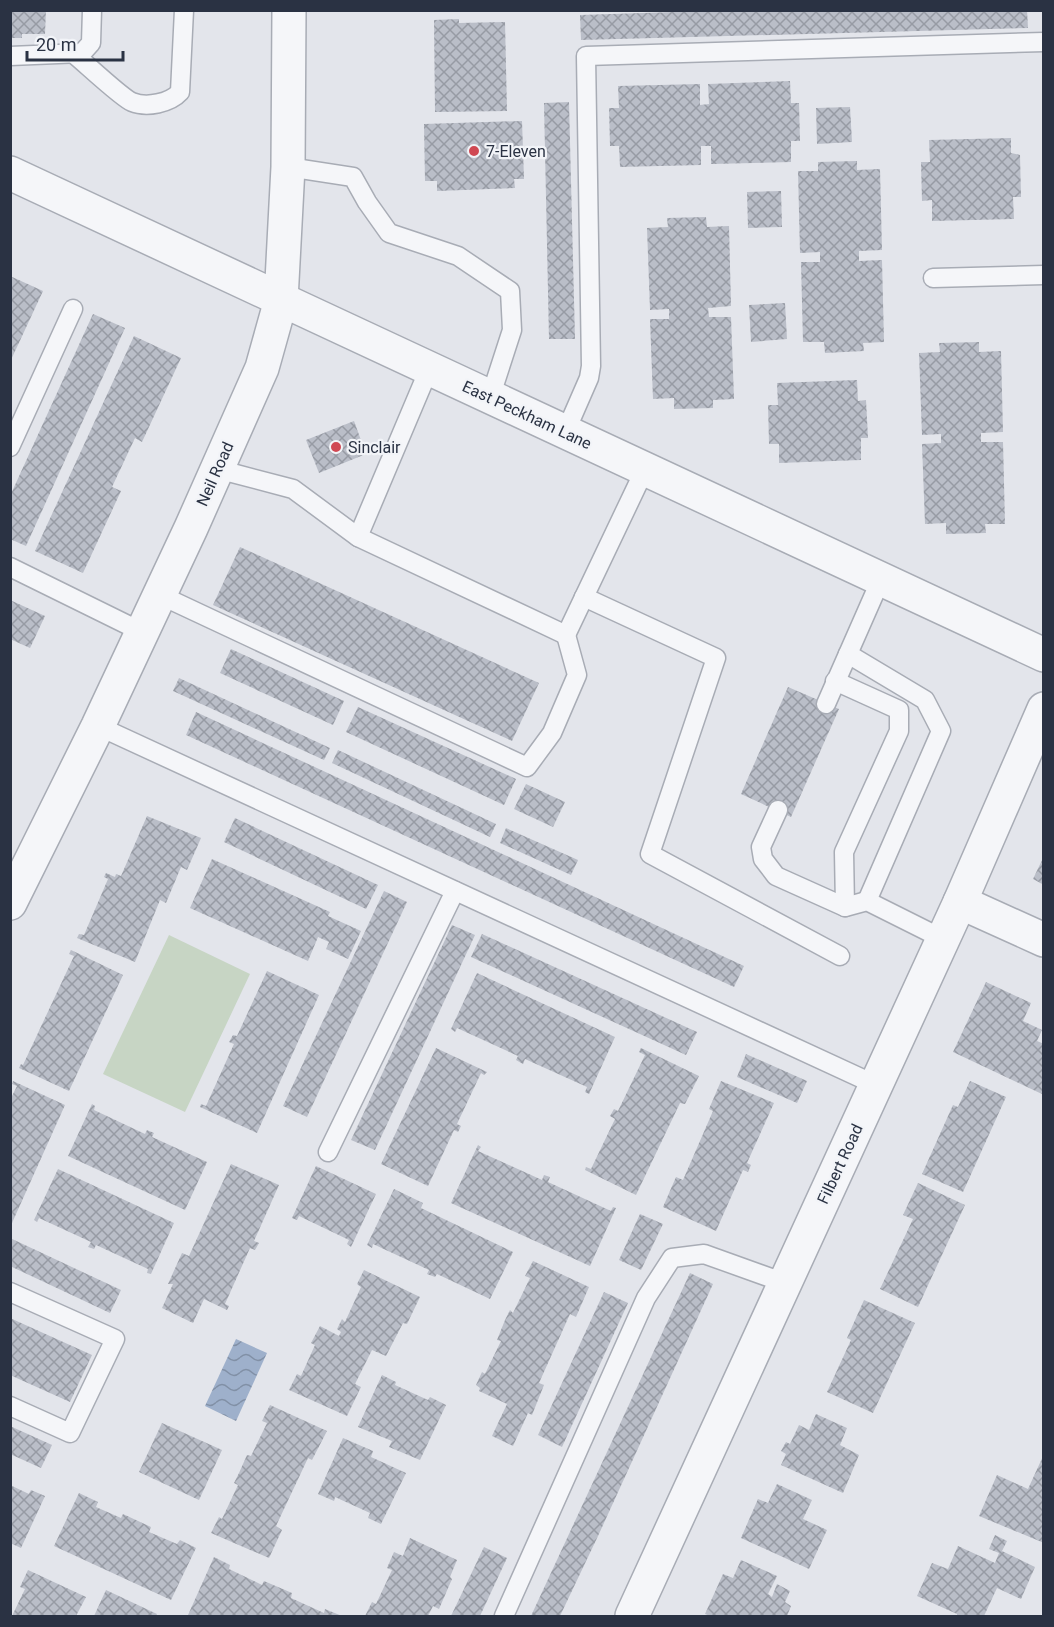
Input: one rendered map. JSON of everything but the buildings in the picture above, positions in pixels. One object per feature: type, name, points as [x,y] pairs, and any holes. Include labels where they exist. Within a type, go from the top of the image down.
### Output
[{"type":"street","name":"Neil Road","points":[[10,903],[160,595],[262,368],[281,300],[288,167],[290,10]]},
{"type":"street","name":"East Peckham Lane","points":[[10,173],[1044,655]]},
{"type":"street","name":"Filbert Road","points":[[632,1617],[960,902],[1044,709]]},
{"type":"street","points":[[960,902],[1044,940]]},
{"type":"lane","points":[[10,56],[82,53],[91,43],[92,10]]},
{"type":"lane","points":[[74,54],[131,102],[158,103],[169,100],[180,92],[184,10]]},
{"type":"lane","points":[[565,433],[591,366],[586,56],[1044,42]]},
{"type":"lane","points":[[288,167],[353,177],[388,232],[458,256],[510,291],[512,330],[490,398]]},
{"type":"lane","points":[[933,278],[1044,275]]},
{"type":"lane","points":[[10,447],[73,309]]},
{"type":"lane","points":[[358,537],[429,369]]},
{"type":"lane","points":[[218,469],[293,489],[358,537],[566,635]]},
{"type":"lane","points":[[160,595],[527,767],[552,733],[577,675],[566,635],[645,469]]},
{"type":"lane","points":[[10,567],[142,632]]},
{"type":"lane","points":[[826,704],[881,579]]},
{"type":"lane","points":[[584,597],[716,658],[650,854],[840,956]]},
{"type":"lane","points":[[848,654],[925,700],[941,731],[867,901]]},
{"type":"lane","points":[[836,681],[899,710],[899,731],[844,852],[845,907]]},
{"type":"lane","points":[[98,726],[876,1085]]},
{"type":"lane","points":[[778,810],[761,847],[763,859],[776,876],[845,907],[867,901],[943,939]]},
{"type":"lane","points":[[328,1152],[455,891]]},
{"type":"lane","points":[[504,1617],[646,1298],[672,1258],[704,1254],[785,1283]]},
{"type":"lane","points":[[10,1292],[115,1339],[70,1433],[10,1406]]},
{"type":"green space","points":[[169,935],[250,974],[185,1112],[103,1074]]},
{"type":"water","points":[[236,1339],[267,1353],[236,1421],[205,1406]]},
{"type":"place","name":"7-Eleven","points":[[474,151]]},
{"type":"place","name":"Sinclair","points":[[336,447]]}]
